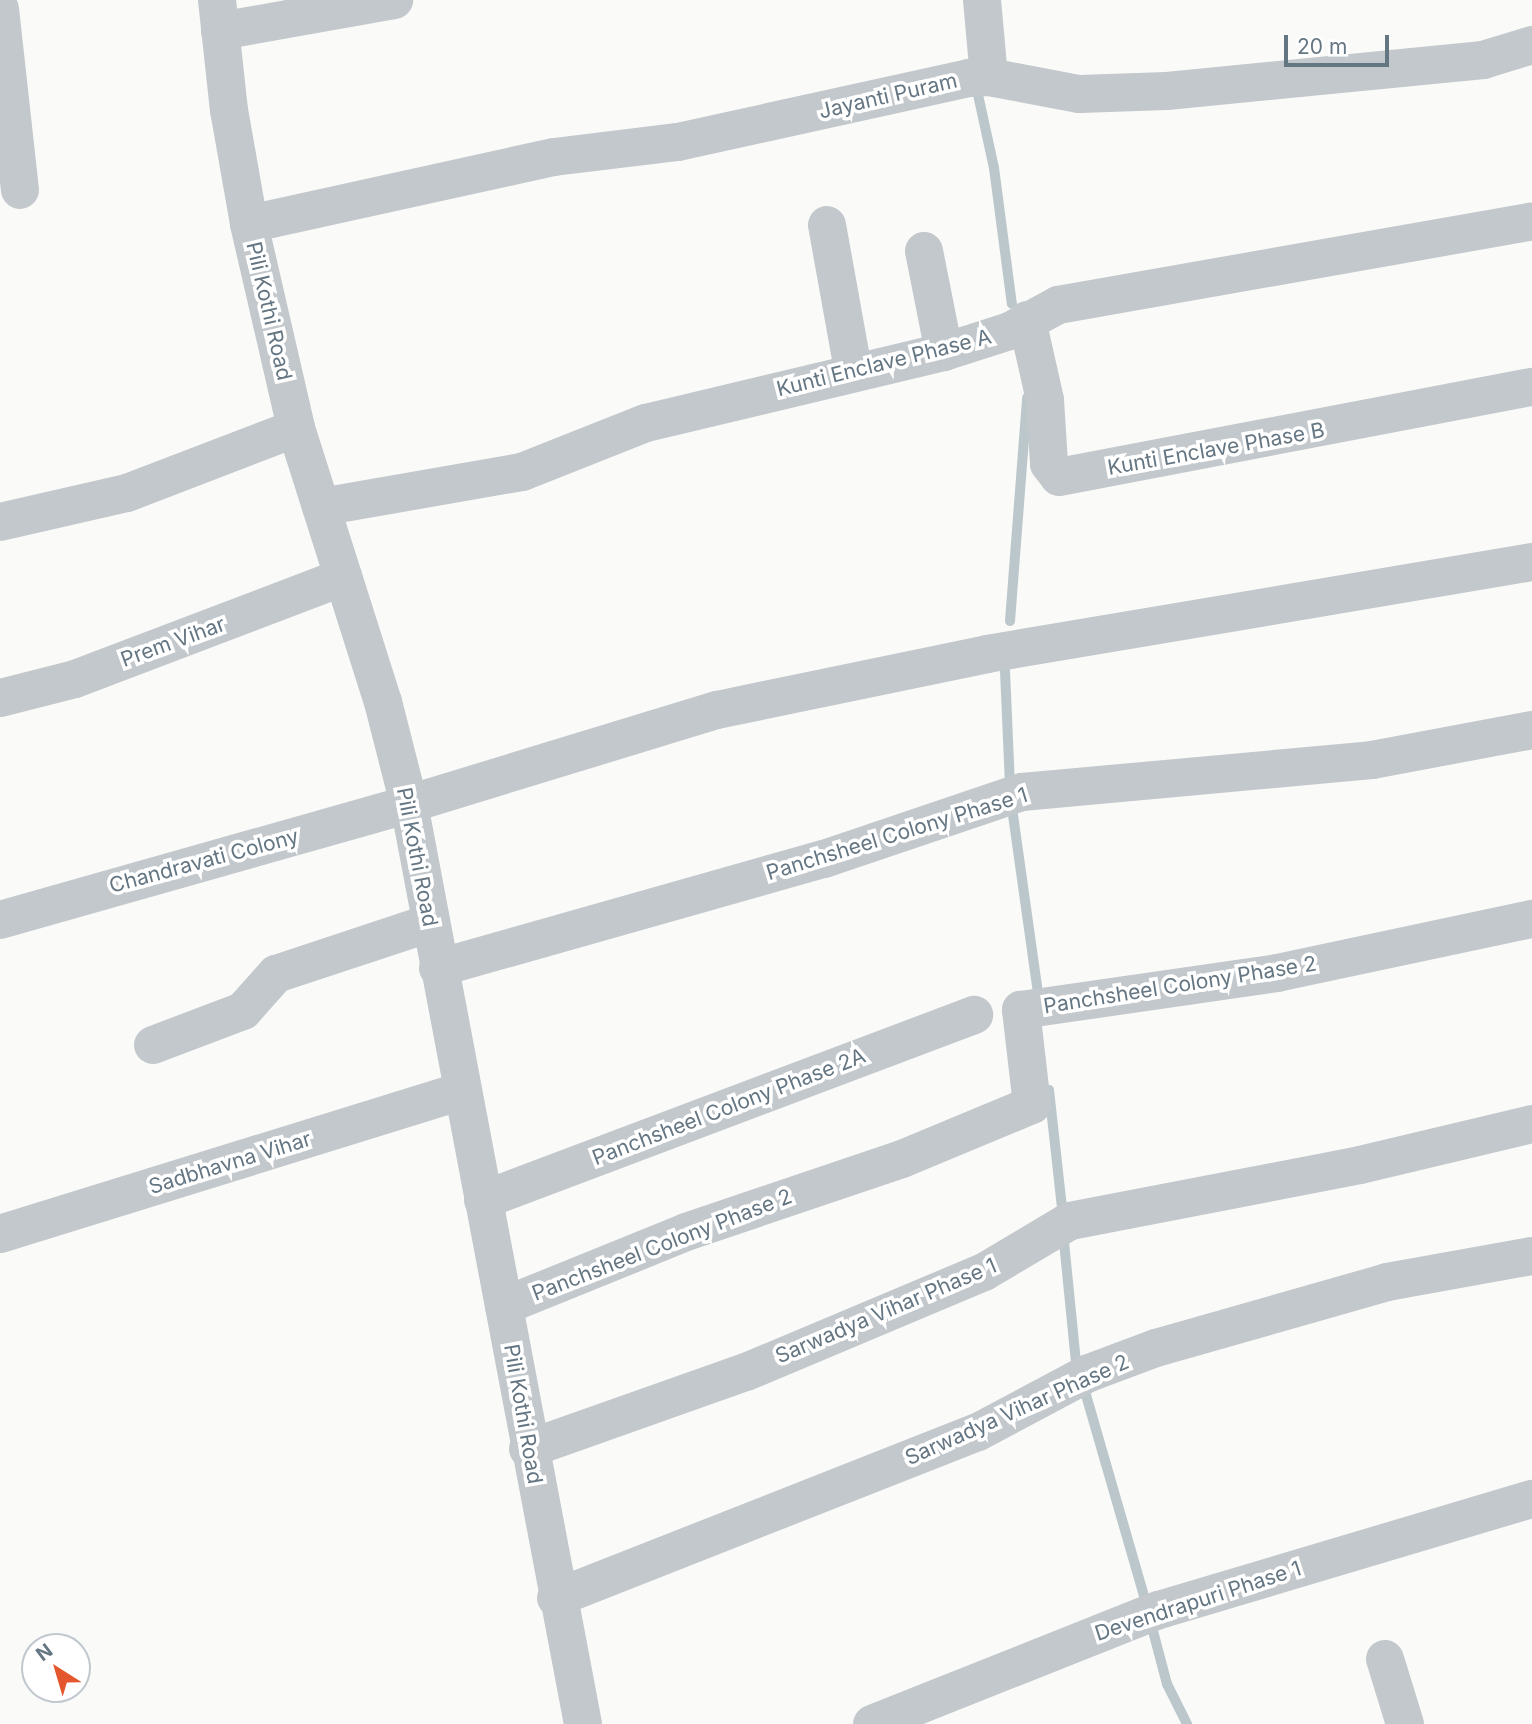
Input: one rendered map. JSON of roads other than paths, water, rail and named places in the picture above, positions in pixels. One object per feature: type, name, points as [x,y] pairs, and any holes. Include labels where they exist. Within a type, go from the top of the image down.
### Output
[{"type":"street","points":[[219,16],[394,0]]},
{"type":"street","points":[[982,0],[989,77]]},
{"type":"street","points":[[0,9],[20,190]]},
{"type":"street","name":"Pili Kothi Road","points":[[219,16],[249,224],[296,428],[343,577],[409,804],[556,1598],[583,1724]]},
{"type":"street","name":"Jayanti Puram","points":[[249,224],[554,157],[678,142],[969,78],[989,77],[1079,94],[1167,91],[1483,60],[1532,45]]},
{"type":"street","name":"Kunti Enclave Phase A","points":[[321,507],[522,472],[646,423],[853,370],[944,352],[1010,331],[1058,305],[1532,221]]},
{"type":"street","points":[[827,225],[853,370]]},
{"type":"street","points":[[924,251],[944,352]]},
{"type":"street","name":"Kunti Enclave Phase B","points":[[1027,320],[1045,400],[1049,464],[1059,477],[1532,387]]},
{"type":"street","points":[[0,522],[127,493],[296,428]]},
{"type":"street","name":"Chandravati Colony","points":[[0,920],[409,804],[718,710],[987,654],[1532,562]]},
{"type":"street","name":"Prem Vihar","points":[[0,698],[88,674],[343,577]]},
{"type":"street","name":"Panchsheel Colony Phase 1","points":[[438,968],[824,859],[1022,792],[1372,760],[1532,730]]},
{"type":"street","name":"Panchsheel Colony Phase 2","points":[[504,1306],[686,1232],[902,1159],[1032,1105],[1021,1010],[1277,973],[1532,919]]},
{"type":"street","points":[[153,1045],[243,1011],[276,974],[430,923]]},
{"type":"street","name":"Panchsheel Colony Phase 2A","points":[[483,1200],[974,1015]]},
{"type":"street","name":"Sadbhavna Vihar","points":[[0,1234],[461,1091]]},
{"type":"street","name":"Sarwadya Vihar Phase 1","points":[[528,1449],[746,1372],[984,1272],[1070,1221],[1360,1165],[1532,1124]]},
{"type":"street","name":"Sarwadya Vihar Phase 2","points":[[556,1598],[978,1432],[1089,1373],[1156,1348],[1387,1282],[1532,1256]]},
{"type":"street","name":"Devendrapuri Phase 1","points":[[872,1724],[1159,1610],[1532,1499]]},
{"type":"street","points":[[1385,1660],[1405,1724]]},
{"type":"waterway","points":[[977,90],[994,168],[1012,304]]},
{"type":"waterway","points":[[1010,621],[1027,398]]},
{"type":"waterway","points":[[1005,671],[1010,785]]},
{"type":"waterway","points":[[1012,808],[1038,993]]},
{"type":"waterway","points":[[1049,1090],[1063,1217]]},
{"type":"waterway","points":[[1064,1242],[1076,1362]]},
{"type":"waterway","points":[[1084,1388],[1145,1600]]},
{"type":"waterway","points":[[1153,1631],[1167,1684],[1187,1724]]}]
